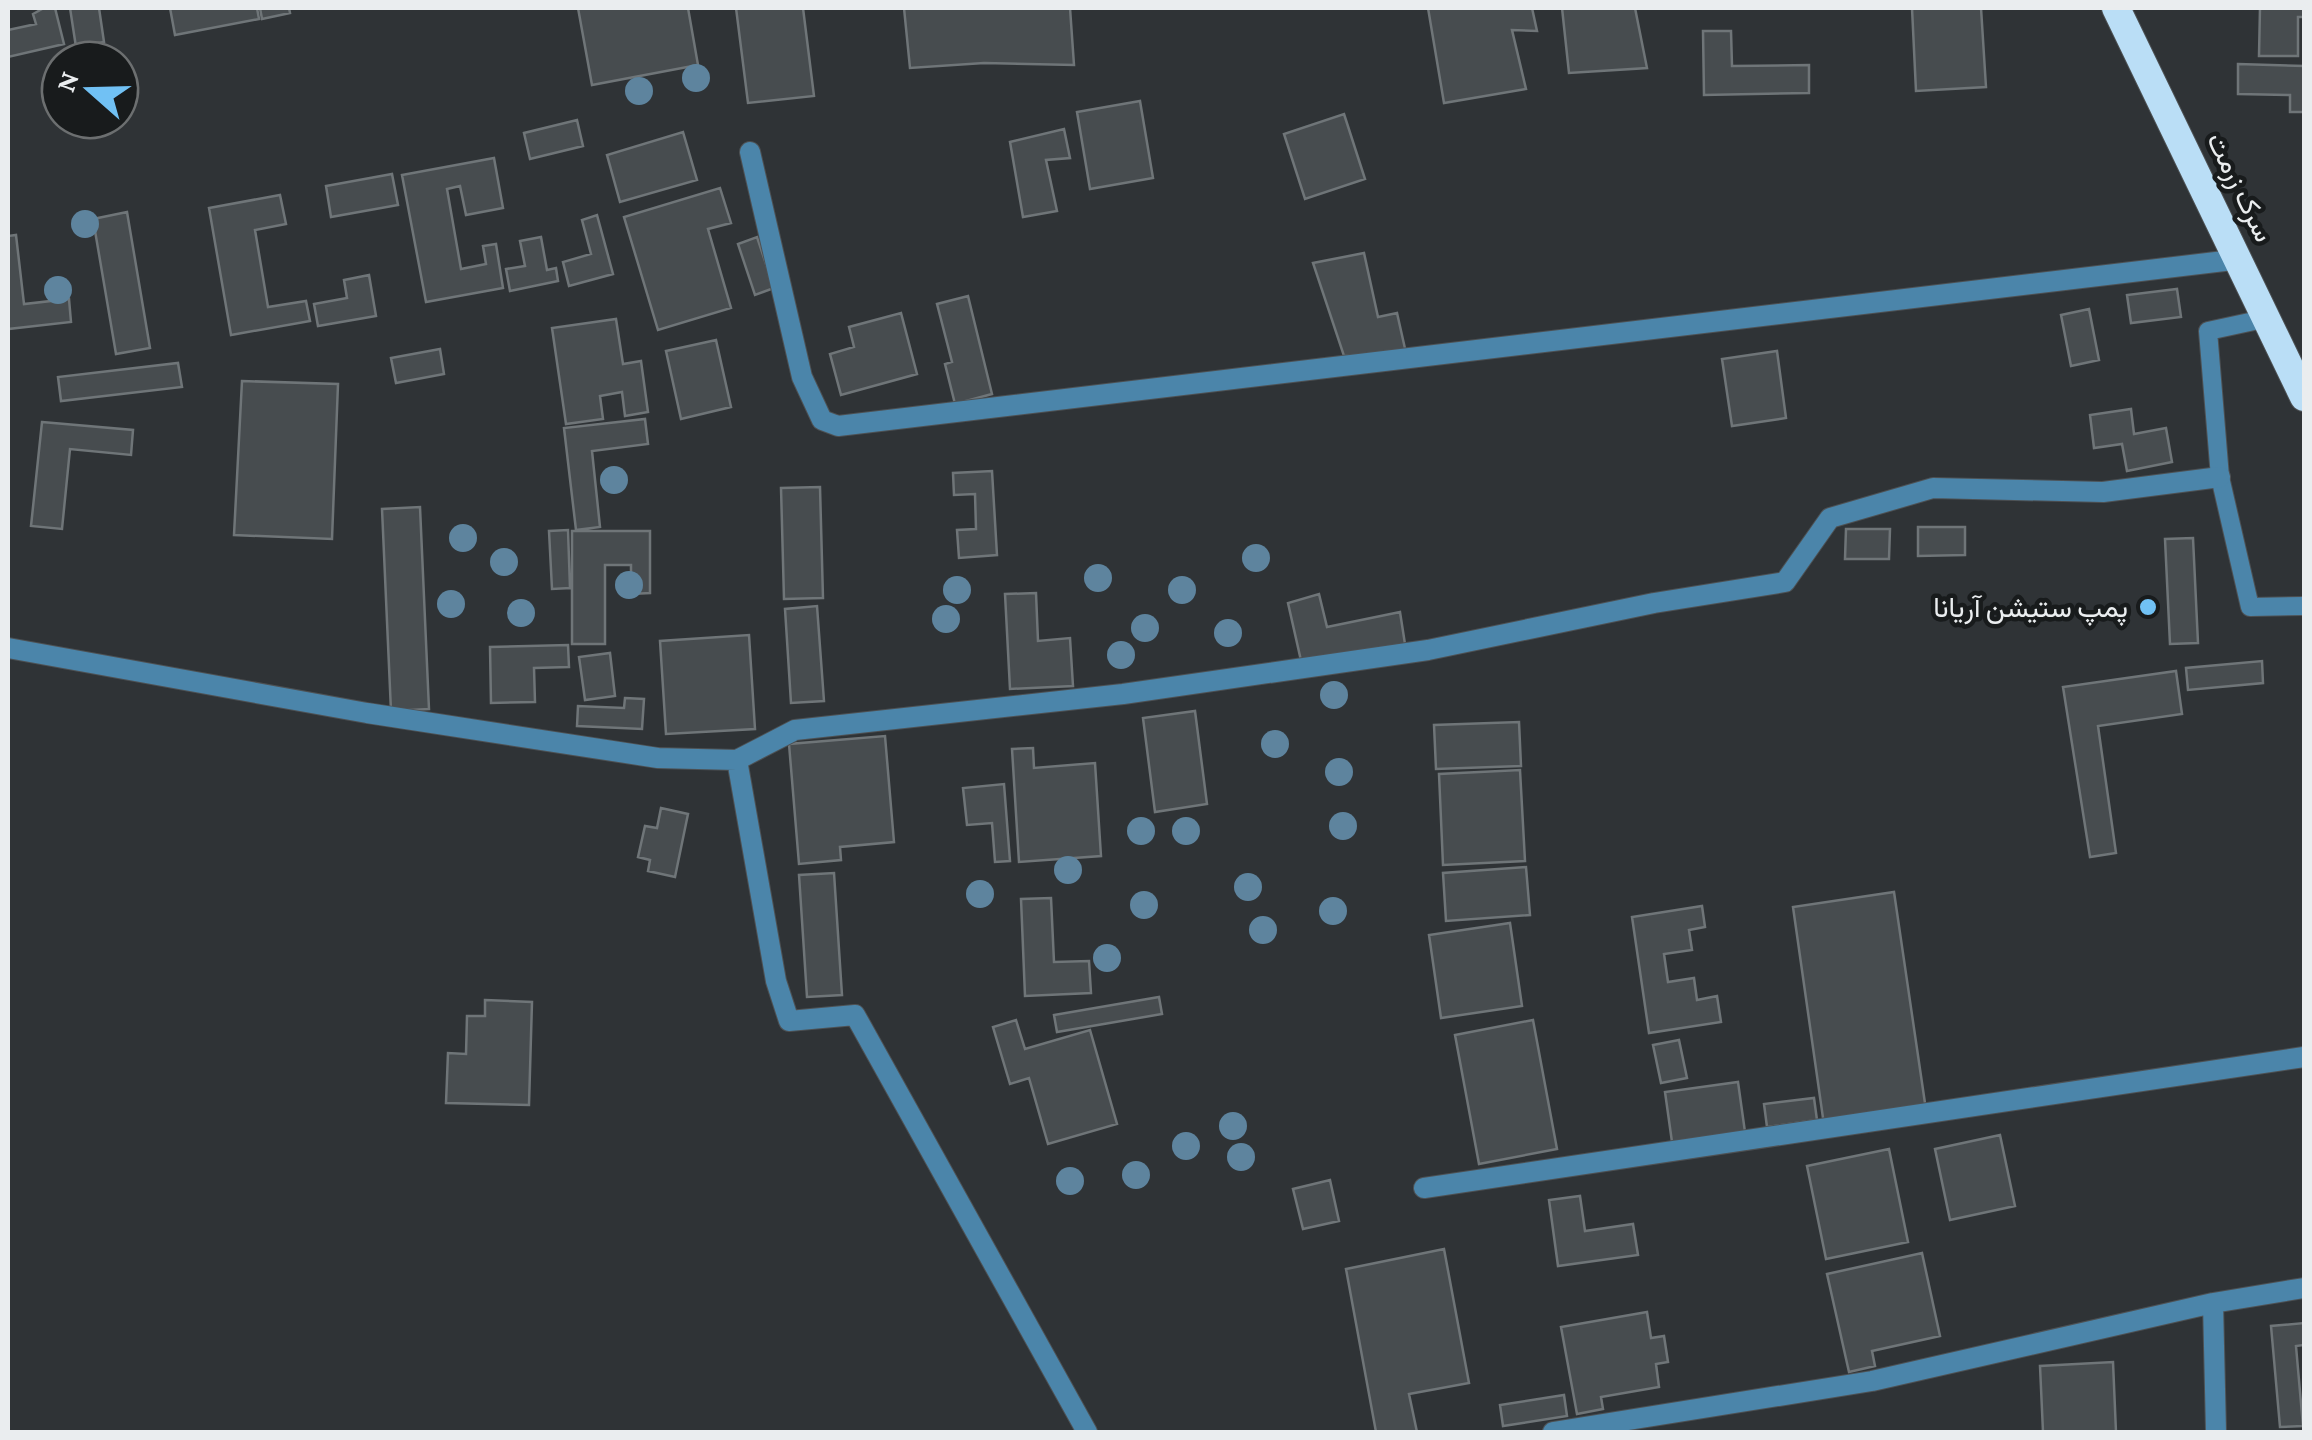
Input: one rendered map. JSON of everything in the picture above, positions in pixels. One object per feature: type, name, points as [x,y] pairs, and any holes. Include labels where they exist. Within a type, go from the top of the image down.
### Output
[{"type":"highway","name":"سرک زرمت","points":[[2116,8],[2304,397]]},
{"type":"street","points":[[750,152],[802,378],[822,420],[838,426],[2240,259]]},
{"type":"street","points":[[8,648],[406,720],[658,758],[737,760],[795,730],[1123,694],[1390,655],[1785,582],[1830,518],[1933,488],[2103,492],[2220,477]]},
{"type":"street","points":[[737,760],[776,981],[789,1021],[855,1015],[1087,1432]]},
{"type":"street","points":[[1424,1188],[2304,1056]]},
{"type":"street","points":[[1553,1432],[1872,1381],[2213,1303],[2304,1288]]},
{"type":"street","points":[[2213,1303],[2216,1432]]},
{"type":"lane","points":[[2268,318],[2208,330],[2220,477],[2250,606],[2304,606]]},
{"type":"building","points":[[55,8],[63,40],[40,40],[40,50],[8,57],[8,30],[36,24],[33,14]]},
{"type":"building","points":[[70,8],[99,8],[104,40],[75,40]]},
{"type":"building","points":[[170,8],[257,8],[259,19],[175,35]]},
{"type":"building","points":[[260,8],[289,8],[290,13],[262,19]]},
{"type":"building","points":[[578,8],[688,8],[698,65],[592,85]]},
{"type":"building","points":[[736,8],[803,8],[814,96],[748,103]]},
{"type":"building","points":[[904,8],[1070,8],[1074,65],[984,63],[910,68]]},
{"type":"building","points":[[1428,8],[1532,8],[1537,31],[1512,30],[1526,89],[1444,103]]},
{"type":"building","points":[[1562,8],[1635,8],[1647,68],[1569,73]]},
{"type":"building","points":[[1912,8],[1981,8],[1986,87],[1916,91]]},
{"type":"building","points":[[2260,8],[2304,8],[2304,17],[2298,17],[2298,56],[2259,56]]},
{"type":"building","points":[[1703,31],[1731,31],[1732,66],[1809,65],[1809,93],[1704,95]]},
{"type":"building","points":[[2238,64],[2304,66],[2304,112],[2290,112],[2290,95],[2238,94]]},
{"type":"building","points":[[1140,101],[1153,178],[1090,189],[1077,112]]},
{"type":"building","points":[[1344,114],[1365,179],[1305,199],[1284,134]]},
{"type":"building","points":[[577,120],[583,146],[530,159],[524,133]]},
{"type":"building","points":[[1064,129],[1070,158],[1046,160],[1057,211],[1023,217],[1010,142]]},
{"type":"building","points":[[683,132],[697,180],[620,202],[607,155]]},
{"type":"building","points":[[494,158],[503,208],[466,215],[460,186],[447,189],[461,269],[486,264],[483,246],[496,244],[503,288],[426,302],[402,175]]},
{"type":"building","points":[[392,174],[398,205],[331,217],[326,186]]},
{"type":"building","points":[[720,188],[731,223],[708,229],[731,308],[658,330],[624,217]]},
{"type":"building","points":[[280,195],[286,224],[255,230],[268,307],[306,301],[310,321],[231,335],[209,208]]},
{"type":"building","points":[[127,212],[150,348],[116,354],[93,219]]},
{"type":"building","points":[[597,215],[613,274],[569,286],[563,262],[591,254],[582,220]]},
{"type":"building","points":[[16,235],[24,304],[69,299],[71,322],[8,329],[8,236]]},
{"type":"building","points":[[541,237],[547,270],[556,268],[558,281],[510,291],[506,269],[525,266],[520,241]]},
{"type":"building","points":[[757,237],[774,288],[755,295],[738,244]]},
{"type":"building","points":[[1364,253],[1378,317],[1397,313],[1406,353],[1344,356],[1313,263]]},
{"type":"building","points":[[369,275],[376,316],[318,326],[314,304],[347,298],[344,280]]},
{"type":"building","points":[[2177,289],[2181,317],[2131,323],[2127,295]]},
{"type":"building","points":[[968,296],[992,394],[955,404],[945,364],[952,362],[937,304]]},
{"type":"building","points":[[2089,309],[2099,360],[2071,366],[2061,315]]},
{"type":"building","points":[[901,313],[917,374],[841,395],[830,354],[854,347],[849,327]]},
{"type":"building","points":[[616,319],[623,364],[641,361],[648,412],[625,416],[622,392],[600,396],[603,419],[566,424],[552,328]]},
{"type":"building","points":[[716,340],[731,407],[681,419],[666,351]]},
{"type":"building","points":[[440,349],[444,374],[396,383],[391,358]]},
{"type":"building","points":[[1777,351],[1786,418],[1732,426],[1722,359]]},
{"type":"building","points":[[178,363],[182,387],[61,401],[58,377]]},
{"type":"building","points":[[242,381],[338,384],[332,539],[234,535]]},
{"type":"building","points":[[2131,409],[2134,434],[2166,428],[2172,462],[2127,471],[2122,444],[2094,448],[2090,415]]},
{"type":"building","points":[[645,419],[648,444],[592,451],[600,527],[576,530],[564,428]]},
{"type":"building","points":[[42,422],[133,430],[131,455],[70,449],[62,529],[31,526]]},
{"type":"building","points":[[992,471],[997,555],[959,558],[957,530],[976,529],[975,494],[954,495],[953,473]]},
{"type":"building","points":[[820,487],[823,598],[784,599],[781,488]]},
{"type":"building","points":[[420,507],[429,709],[391,711],[382,509]]},
{"type":"building","points":[[1918,527],[1965,527],[1965,555],[1918,556]]},
{"type":"building","points":[[1846,529],[1890,529],[1889,559],[1845,559]]},
{"type":"building","points":[[568,530],[570,588],[552,589],[549,531]]},
{"type":"building","points":[[572,531],[650,531],[650,593],[631,594],[631,565],[605,565],[605,644],[572,644]]},
{"type":"building","points":[[2193,538],[2198,643],[2170,644],[2165,539]]},
{"type":"building","points":[[1036,593],[1038,641],[1070,638],[1073,686],[1010,689],[1005,594]]},
{"type":"building","points":[[1319,594],[1327,627],[1400,612],[1405,644],[1302,665],[1288,603]]},
{"type":"building","points":[[817,606],[824,701],[791,703],[785,609]]},
{"type":"building","points":[[749,635],[755,729],[666,734],[660,641]]},
{"type":"building","points":[[568,645],[569,667],[534,668],[535,702],[491,703],[490,647]]},
{"type":"building","points":[[610,653],[615,696],[585,700],[579,657]]},
{"type":"building","points":[[2262,661],[2263,683],[2188,690],[2186,668]]},
{"type":"building","points":[[2176,671],[2182,714],[2098,726],[2116,853],[2090,857],[2063,687]]},
{"type":"building","points":[[625,698],[644,699],[642,729],[577,726],[578,706],[624,708]]},
{"type":"building","points":[[1195,711],[1207,804],[1155,812],[1143,718]]},
{"type":"building","points":[[1519,722],[1521,766],[1436,769],[1434,725]]},
{"type":"building","points":[[885,736],[894,842],[840,847],[841,860],[799,864],[789,744]]},
{"type":"building","points":[[1033,748],[1034,768],[1095,763],[1101,856],[1019,862],[1012,749]]},
{"type":"building","points":[[1520,770],[1525,861],[1443,865],[1439,774]]},
{"type":"building","points":[[1004,784],[1010,861],[995,862],[992,823],[967,825],[963,788]]},
{"type":"building","points":[[661,808],[688,814],[675,877],[648,871],[650,860],[638,857],[645,826],[657,828]]},
{"type":"building","points":[[1526,867],[1530,915],[1446,921],[1443,873]]},
{"type":"building","points":[[834,873],[842,995],[807,997],[799,875]]},
{"type":"building","points":[[1894,892],[1926,1110],[1824,1125],[1793,907]]},
{"type":"building","points":[[1051,898],[1054,962],[1089,961],[1091,993],[1025,996],[1021,899]]},
{"type":"building","points":[[1702,906],[1705,927],[1689,930],[1692,950],[1664,954],[1668,982],[1694,978],[1697,1000],[1717,996],[1721,1022],[1649,1033],[1632,917]]},
{"type":"building","points":[[1510,923],[1522,1006],[1441,1018],[1429,935]]},
{"type":"building","points":[[1159,997],[1162,1014],[1057,1032],[1054,1015]]},
{"type":"building","points":[[485,1000],[532,1002],[529,1105],[446,1103],[448,1053],[466,1054],[467,1016],[485,1016]]},
{"type":"building","points":[[1016,1020],[1025,1049],[1090,1030],[1117,1124],[1048,1144],[1029,1078],[1010,1084],[993,1027]]},
{"type":"building","points":[[1533,1020],[1557,1149],[1479,1164],[1455,1035]]},
{"type":"building","points":[[1679,1040],[1687,1078],[1661,1083],[1653,1045]]},
{"type":"building","points":[[1738,1082],[1745,1132],[1672,1142],[1665,1092]]},
{"type":"building","points":[[1814,1098],[1817,1120],[1767,1127],[1764,1104]]},
{"type":"building","points":[[2000,1135],[2015,1206],[1950,1220],[1935,1149]]},
{"type":"building","points":[[1889,1149],[1908,1242],[1826,1259],[1807,1166]]},
{"type":"building","points":[[1330,1180],[1339,1221],[1303,1229],[1293,1189]]},
{"type":"building","points":[[1580,1196],[1585,1231],[1633,1224],[1638,1255],[1558,1266],[1549,1200]]},
{"type":"building","points":[[1444,1249],[1469,1383],[1409,1394],[1417,1432],[1376,1432],[1346,1269]]},
{"type":"building","points":[[1922,1253],[1940,1336],[1872,1351],[1875,1366],[1849,1372],[1827,1274]]},
{"type":"building","points":[[1647,1312],[1651,1338],[1664,1336],[1668,1362],[1656,1364],[1659,1387],[1601,1397],[1603,1409],[1577,1414],[1561,1327]]},
{"type":"building","points":[[2304,1323],[2304,1345],[2296,1346],[2303,1426],[2280,1427],[2271,1326]]},
{"type":"building","points":[[2113,1362],[2116,1432],[2043,1432],[2040,1366]]},
{"type":"building","points":[[1564,1395],[1567,1416],[1503,1426],[1500,1405]]},
{"type":"place","name":"پمپ ستیشن آریانا","points":[[2148,607]]}]
